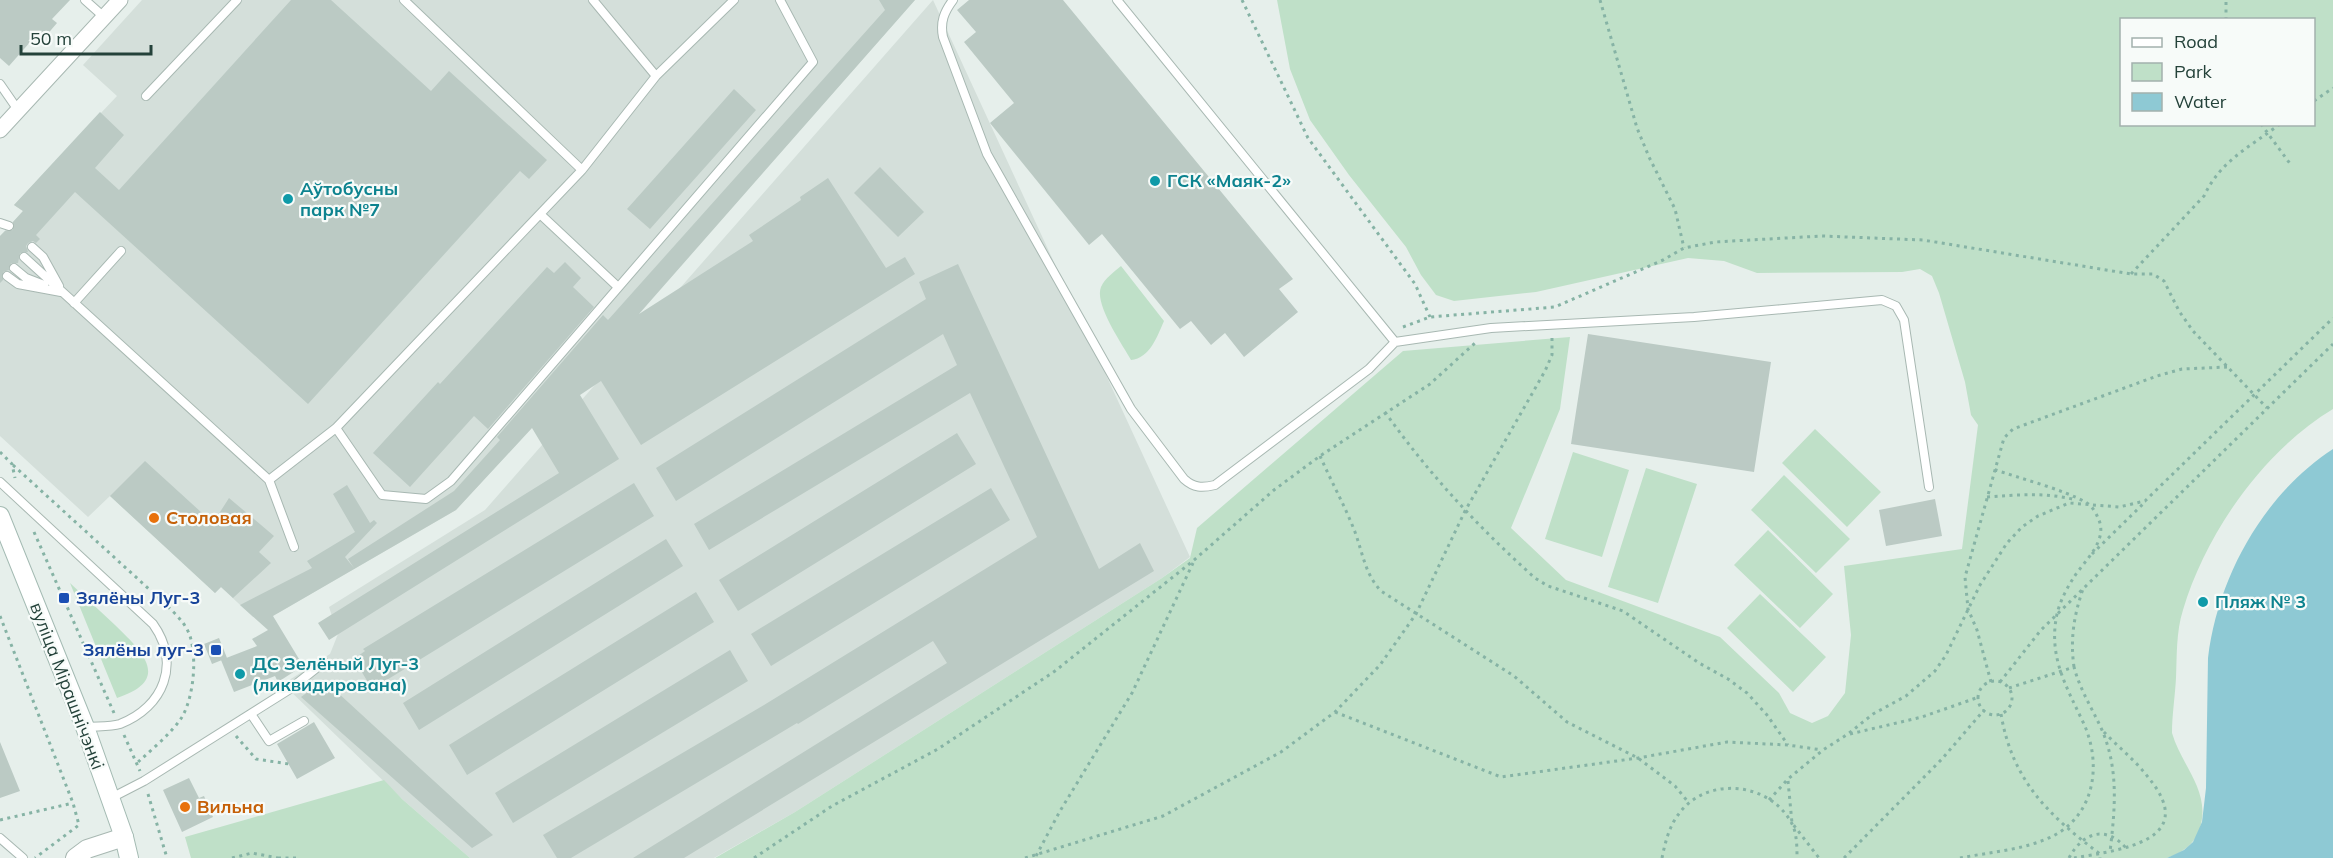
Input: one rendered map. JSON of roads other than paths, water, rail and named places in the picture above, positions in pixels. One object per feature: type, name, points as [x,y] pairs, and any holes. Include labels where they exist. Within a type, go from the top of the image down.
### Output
[{"type":"main road","name":"вуліца Мірашнічэнкі","points":[[0,516],[85,727],[124,837],[129,858]]},
{"type":"main road","points":[[75,858],[87,849],[124,837]]},
{"type":"street","points":[[0,130],[120,0]]},
{"type":"lane","points":[[85,0],[104,17]]},
{"type":"lane","points":[[146,96],[237,0]]},
{"type":"lane","points":[[404,0],[582,170]]},
{"type":"lane","points":[[593,0],[656,76]]},
{"type":"lane","points":[[269,480],[336,428],[582,170],[656,76],[734,0]]},
{"type":"lane","points":[[336,428],[382,495],[426,499],[451,481],[813,62],[780,0]]},
{"type":"lane","points":[[953,0],[940,25],[987,154],[1131,409],[1184,479],[1192,485],[1203,488],[1215,485],[1369,369],[1395,342],[1491,328],[1694,317],[1882,300],[1896,306],[1904,320],[1929,487]]},
{"type":"lane","points":[[1117,0],[1395,342]]},
{"type":"lane","points":[[0,84],[18,111]]},
{"type":"lane","points":[[540,214],[618,287]]},
{"type":"lane","points":[[0,223],[9,226]]},
{"type":"lane","points":[[32,247],[43,257],[63,292]]},
{"type":"lane","points":[[74,303],[120,251]]},
{"type":"lane","points":[[24,257],[269,480],[294,547]]},
{"type":"lane","points":[[14,268],[26,278],[63,292]]},
{"type":"lane","points":[[7,276],[18,284],[63,292]]},
{"type":"lane","points":[[0,482],[153,624],[161,635],[167,657],[168,672],[163,685],[153,699],[141,711],[119,724],[85,727]]},
{"type":"lane","points":[[110,798],[144,781],[229,728],[290,689],[324,662]]},
{"type":"lane","points":[[250,714],[269,741],[304,721]]},
{"type":"lane","points":[[0,838],[23,858]]},
{"type":"water","points":[[2333,449],[2333,858],[2167,858],[2184,850],[2193,842],[2202,822],[2206,788],[2208,658],[2213,627],[2222,597],[2248,540],[2266,513],[2286,489]]},
{"type":"place","name":"ГСК «Маяк-2»","points":[[1155,181]]},
{"type":"place","name":"Аўтобусны парк №7","points":[[288,199]]},
{"type":"place","name":"Столовая","points":[[154,518]]},
{"type":"place","name":"Зялёны Луг-3","points":[[64,598]]},
{"type":"place","name":"Пляж № 3","points":[[2203,602]]},
{"type":"place","name":"Зялёны луг-3","points":[[216,650]]},
{"type":"place","name":"ДС Зелёный Луг-3 (ликвидирована)","points":[[240,674]]},
{"type":"place","name":"Вильна","points":[[185,807]]}]
